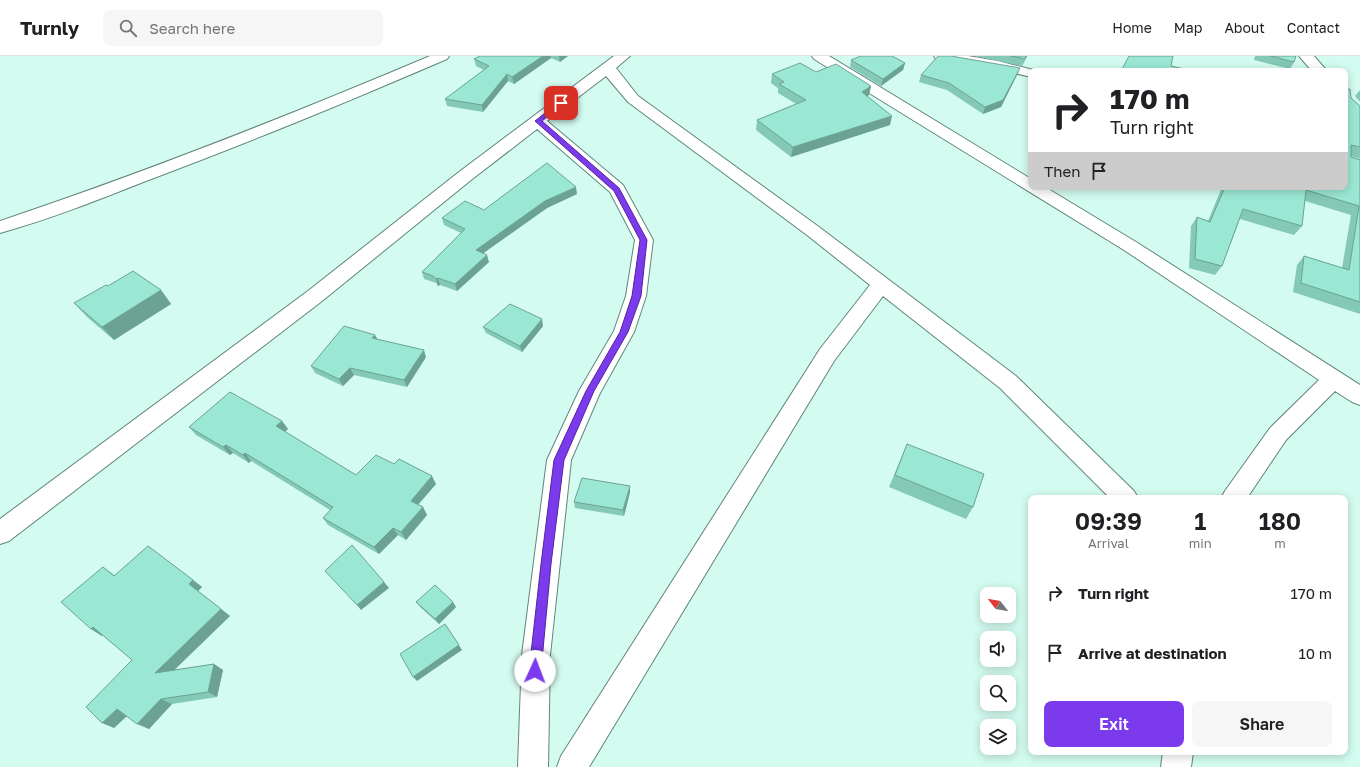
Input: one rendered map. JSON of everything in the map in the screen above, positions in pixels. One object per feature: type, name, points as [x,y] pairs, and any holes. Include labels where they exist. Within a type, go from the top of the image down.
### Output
[{"type":"street","points":[[0,227],[67,205],[209,151],[338,100],[442,56]]},
{"type":"street","points":[[0,533],[315,296],[465,176],[623,56]]},
{"type":"street","points":[[820,56],[1028,184]]},
{"type":"street","points":[[941,56],[998,65],[1028,72]]},
{"type":"street","points":[[1306,56],[1317,68]]},
{"type":"street","points":[[608,68],[633,99],[813,231],[1008,382],[1123,495]]},
{"type":"street","points":[[533,767],[536,655],[559,460],[590,391],[624,332],[636,296],[644,240],[617,190],[538,121]]},
{"type":"street","points":[[1039,190],[1130,246],[1360,396]]},
{"type":"street","points":[[572,767],[827,355],[872,298],[881,284]]},
{"type":"street","points":[[1236,495],[1278,434],[1334,379]]},
{"type":"street","points":[[1176,767],[1178,755]]},
{"type":"building","points":[[480,56],[543,56],[512,77],[507,74],[482,105],[445,99],[489,66],[474,59]]},
{"type":"building","points":[[861,56],[892,56],[905,63],[883,79],[851,60]]},
{"type":"building","points":[[938,56],[951,56],[1020,68],[1003,100],[985,107],[949,83],[921,75]]},
{"type":"building","points":[[1011,56],[1026,56],[1025,59]]},
{"type":"building","points":[[1129,56],[1173,56],[1171,66],[1180,68],[1123,68]]},
{"type":"building","points":[[1270,56],[1296,56],[1294,62]]},
{"type":"building","points":[[800,63],[816,72],[836,64],[871,86],[862,92],[892,116],[793,147],[757,120],[806,100],[779,84],[784,82],[772,74]]},
{"type":"building","points":[[1348,89],[1350,89],[1351,98],[1360,106],[1360,147],[1351,145],[1351,157],[1360,160],[1360,302],[1301,283],[1304,256],[1349,270],[1359,206],[1306,190],[1348,190]]},
{"type":"building","points":[[547,163],[576,187],[545,201],[476,250],[487,255],[455,284],[438,278],[436,279],[433,276],[422,272],[465,229],[442,218],[465,201],[484,210]]},
{"type":"building","points":[[1224,190],[1306,190],[1302,226],[1243,209],[1222,266],[1195,259],[1197,217],[1210,222]]},
{"type":"building","points":[[133,271],[161,290],[102,327],[74,303],[106,285],[108,286]]},
{"type":"building","points":[[510,304],[542,319],[520,346],[483,327]]},
{"type":"building","points":[[344,326],[375,335],[372,338],[424,350],[404,380],[350,368],[339,379],[311,366]]},
{"type":"building","points":[[230,392],[282,421],[276,426],[356,475],[376,455],[394,464],[399,459],[432,476],[411,501],[423,507],[401,532],[393,528],[374,547],[323,518],[333,507],[245,453],[243,455],[226,445],[223,447],[189,427]]},
{"type":"building","points":[[907,444],[984,474],[973,507],[895,475]]},
{"type":"building","points":[[582,478],[630,486],[623,510],[574,502]]},
{"type":"building","points":[[352,545],[384,582],[357,605],[325,571]]},
{"type":"building","points":[[148,546],[193,580],[189,584],[221,609],[155,673],[214,664],[208,692],[161,699],[137,724],[117,709],[102,723],[86,707],[132,660],[93,627],[91,629],[61,602],[103,567],[114,576]]},
{"type":"building","points":[[435,585],[453,602],[435,619],[416,602]]},
{"type":"building","points":[[445,624],[459,645],[413,677],[400,654]]},
{"type":"route","points":[[535,671],[549,533],[559,460],[590,391],[624,332],[636,296],[644,240],[617,190],[538,121],[561,103]]}]
